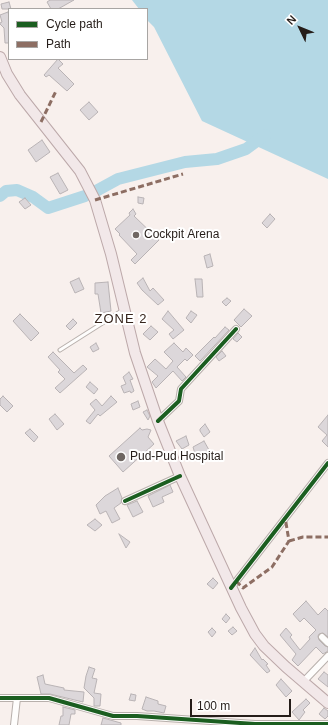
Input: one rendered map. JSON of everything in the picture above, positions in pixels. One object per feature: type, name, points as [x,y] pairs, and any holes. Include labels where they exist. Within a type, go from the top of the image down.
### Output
[{"type":"main road","points":[[0,57],[7,74],[20,95],[80,171],[95,200],[111,254],[135,353],[158,420],[180,476],[231,588],[255,634],[264,646],[328,703]]},
{"type":"street","points":[[158,420],[179,401],[181,388],[236,329]]},
{"type":"street","points":[[231,588],[328,463]]},
{"type":"street","points":[[125,501],[180,476]]},
{"type":"street","points":[[322,637],[328,644]]},
{"type":"street","points":[[304,681],[328,656]]},
{"type":"street","points":[[0,698],[49,698],[113,716],[138,716],[255,724],[328,724]]},
{"type":"street","points":[[14,725],[18,698]]},
{"type":"lane","points":[[60,350],[124,309]]},
{"type":"water","points":[[132,0],[328,0],[328,179],[202,121],[154,27],[148,21],[148,8],[138,8]]},
{"type":"building","points":[[50,0],[74,0],[60,8],[50,8],[47,2]]},
{"type":"building","points":[[9,2],[11,8],[2,9],[1,4]]},
{"type":"building","points":[[8,12],[8,43],[5,43],[4,28],[0,24],[2,22],[0,15]]},
{"type":"building","points":[[57,60],[59,60],[63,64],[58,68],[74,84],[67,91],[49,75],[46,77],[44,75]]},
{"type":"building","points":[[89,102],[98,112],[89,120],[80,110]]},
{"type":"building","points":[[42,140],[50,152],[36,162],[28,150]]},
{"type":"building","points":[[58,173],[68,190],[60,194],[50,177]]},
{"type":"building","points":[[138,197],[144,198],[143,204],[138,203]]},
{"type":"building","points":[[25,198],[31,205],[25,209],[19,202]]},
{"type":"building","points":[[133,209],[136,214],[134,216],[159,240],[135,264],[131,260],[137,254],[115,229],[130,215],[129,213]]},
{"type":"building","points":[[270,214],[275,219],[267,228],[262,223]]},
{"type":"building","points":[[210,254],[213,266],[207,268],[204,256]]},
{"type":"building","points":[[79,278],[84,289],[75,293],[70,282]]},
{"type":"building","points":[[143,278],[150,291],[153,288],[164,300],[158,305],[142,290],[137,283]]},
{"type":"building","points":[[195,279],[202,279],[203,297],[197,297]]},
{"type":"building","points":[[108,282],[111,311],[101,313],[98,294],[95,294],[95,283]]},
{"type":"building","points":[[227,298],[231,301],[226,306],[222,302]]},
{"type":"building","points":[[244,309],[252,316],[241,327],[234,320]]},
{"type":"building","points":[[168,311],[184,330],[173,339],[169,334],[174,330],[162,319]]},
{"type":"building","points":[[191,311],[197,315],[191,323],[186,318]]},
{"type":"building","points":[[20,314],[39,333],[31,341],[13,321]]},
{"type":"building","points":[[73,319],[77,323],[70,330],[66,326]]},
{"type":"building","points":[[151,326],[158,332],[150,340],[143,334]]},
{"type":"building","points":[[225,327],[229,330],[200,361],[195,356]]},
{"type":"building","points":[[238,333],[242,337],[237,342],[233,339]]},
{"type":"building","points":[[96,343],[99,349],[93,352],[90,347]]},
{"type":"building","points":[[174,343],[183,352],[186,348],[193,355],[187,361],[185,359],[177,367],[186,377],[182,381],[173,371],[156,388],[152,382],[158,376],[147,367],[155,359],[166,369],[173,361],[164,352]]},
{"type":"building","points":[[222,351],[226,356],[219,361],[216,357]]},
{"type":"building","points":[[53,352],[74,373],[83,365],[87,369],[60,393],[55,388],[65,379],[58,372],[60,370],[48,357]]},
{"type":"building","points":[[129,372],[133,379],[130,380],[134,391],[131,393],[130,391],[124,393],[121,386],[126,384],[123,377]]},
{"type":"building","points":[[90,382],[98,389],[94,394],[86,387]]},
{"type":"building","points":[[3,396],[13,406],[7,412],[0,405],[0,399]]},
{"type":"building","points":[[111,396],[117,402],[100,416],[98,414],[90,424],[86,421],[95,410],[90,404],[96,399],[102,406]]},
{"type":"building","points":[[138,401],[140,407],[133,410],[131,404]]},
{"type":"building","points":[[147,410],[150,416],[148,420],[143,412]]},
{"type":"building","points":[[55,414],[64,424],[57,430],[49,419]]},
{"type":"building","points":[[328,415],[328,447],[322,441],[327,435],[318,427]]},
{"type":"building","points":[[205,424],[210,432],[204,437],[200,429]]},
{"type":"building","points":[[140,428],[142,430],[151,430],[148,437],[154,444],[123,472],[109,456]]},
{"type":"building","points":[[30,429],[38,437],[34,442],[25,433]]},
{"type":"building","points":[[186,436],[189,445],[182,449],[176,441]]},
{"type":"building","points":[[204,441],[209,450],[196,457],[193,447]]},
{"type":"building","points":[[170,485],[173,492],[162,497],[164,502],[153,507],[148,496]]},
{"type":"building","points":[[118,488],[122,498],[121,503],[114,508],[120,519],[112,523],[106,511],[100,514],[96,505],[105,496]]},
{"type":"building","points":[[137,501],[143,512],[133,517],[127,505]]},
{"type":"building","points":[[95,519],[102,525],[95,531],[87,525]]},
{"type":"building","points":[[119,534],[130,542],[126,548]]},
{"type":"building","points":[[213,578],[218,583],[213,589],[207,584]]},
{"type":"building","points":[[306,601],[318,615],[325,608],[328,611],[328,637],[323,633],[319,634],[318,636],[319,640],[328,647],[328,651],[323,654],[316,647],[298,666],[292,660],[296,654],[280,635],[286,628],[292,635],[290,637],[300,650],[310,639],[309,637],[316,630],[304,618],[300,622],[293,614]]},
{"type":"building","points":[[226,614],[230,618],[226,623],[222,619]]},
{"type":"building","points":[[233,627],[237,631],[232,635],[228,631]]},
{"type":"building","points":[[212,628],[216,632],[212,637],[208,632]]},
{"type":"building","points":[[255,648],[262,660],[263,659],[268,664],[266,665],[270,671],[267,673],[250,655]]},
{"type":"building","points":[[89,667],[95,669],[92,678],[97,679],[94,693],[101,694],[100,706],[94,706],[94,698],[84,688]]},
{"type":"building","points":[[324,672],[328,675],[328,687],[318,679]]},
{"type":"building","points":[[43,675],[45,684],[64,688],[64,690],[84,692],[83,702],[50,694],[41,694],[37,677]]},
{"type":"building","points":[[281,679],[292,691],[286,697],[276,685]]},
{"type":"building","points":[[131,694],[136,695],[135,701],[129,700]]},
{"type":"building","points":[[146,697],[158,701],[158,704],[166,706],[164,713],[142,709]]},
{"type":"building","points":[[306,699],[310,703],[303,710],[305,712],[299,720],[292,712]]},
{"type":"building","points":[[63,707],[75,710],[75,714],[71,714],[69,725],[59,725],[61,716],[63,716]]},
{"type":"building","points":[[324,708],[328,711],[328,716],[325,719],[319,714]]},
{"type":"building","points":[[103,718],[121,723],[121,725],[101,725]]},
{"type":"waterway","points":[[96,191],[118,179],[185,162],[217,159],[246,149],[265,135]]},
{"type":"waterway","points":[[0,196],[6,191],[17,190],[33,197],[48,208],[85,196]]},
{"type":"marked path","points":[[41,122],[56,91]]},
{"type":"marked path","points":[[95,200],[183,174]]},
{"type":"marked path","points":[[236,581],[243,588],[272,567],[289,541],[285,517]]},
{"type":"marked path","points":[[289,541],[303,537],[328,537]]},
{"type":"cycle path","points":[[158,421],[179,401],[181,389],[236,329]]},
{"type":"cycle path","points":[[231,588],[328,463]]},
{"type":"cycle path","points":[[125,501],[180,476]]},
{"type":"cycle path","points":[[0,698],[49,698],[113,716],[137,716],[255,724],[328,724]]},
{"type":"place","name":"Cockpit Arena","points":[[136,235]]},
{"type":"place","name":"Pud-Pud Hospital","points":[[121,457]]},
{"type":"district","name":"ZONE 2","points":[[121,319]]}]
